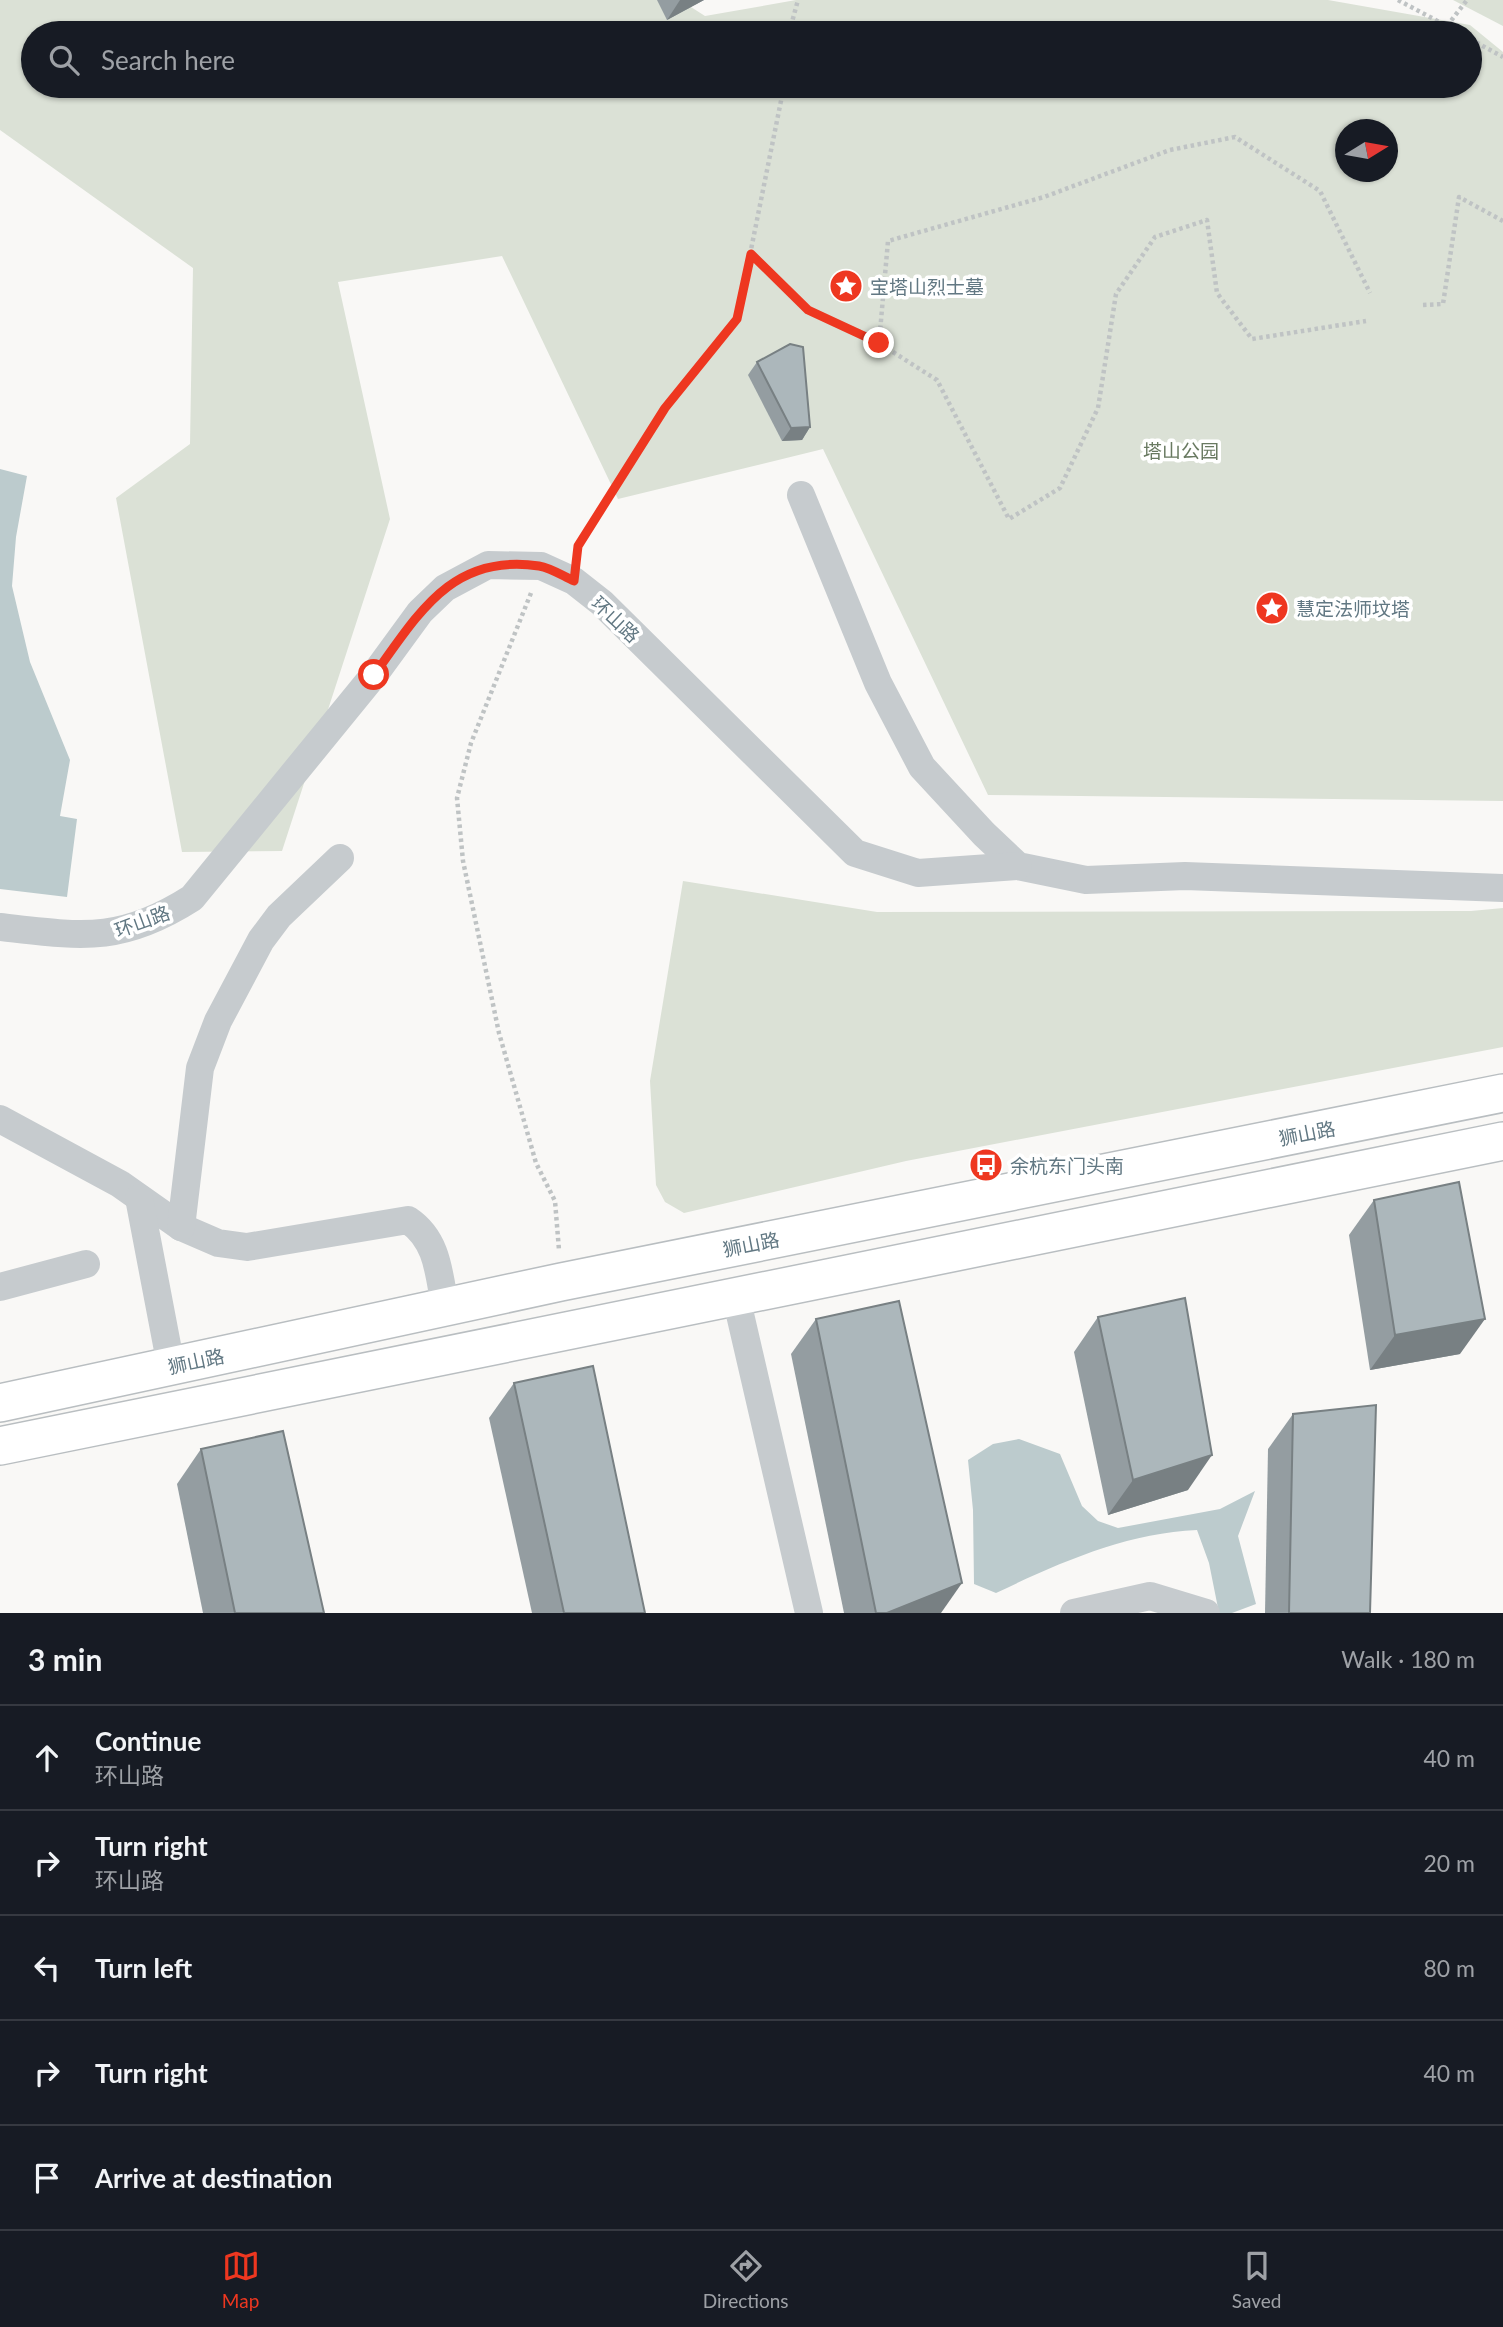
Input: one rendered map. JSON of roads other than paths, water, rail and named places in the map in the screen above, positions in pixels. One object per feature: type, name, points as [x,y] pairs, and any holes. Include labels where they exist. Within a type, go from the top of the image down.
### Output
[{"type":"main road","name":"狮山路","points":[[0,1403],[561,1282],[1503,1093]]},
{"type":"main road","points":[[0,1446],[1503,1141]]},
{"type":"street","points":[[802,495],[878,683],[922,767],[984,835],[1018,866]]},
{"type":"street","name":"环山路","points":[[0,927],[60,934],[110,934],[160,918],[192,898],[374,675],[420,612],[445,588],[488,565],[541,566],[574,581],[601,603],[855,853],[918,873],[1018,866],[1086,880],[1185,876],[1503,888]]},
{"type":"street","points":[[181,1227],[200,1068],[218,1021],[261,940],[279,916],[340,858]]},
{"type":"street","points":[[0,1119],[120,1184],[181,1227],[218,1243],[247,1247],[408,1220],[424,1231],[436,1256],[445,1307]]},
{"type":"street","points":[[139,1198],[171,1366]]},
{"type":"street","points":[[0,1287],[86,1264]]},
{"type":"street","points":[[736,1297],[810,1613]]},
{"type":"street","points":[[1074,1613],[1150,1596],[1206,1613]]},
{"type":"place","name":"宝塔山烈士墓","points":[[846,286]]},
{"type":"place","name":"慧定法师坟塔","points":[[1272,608]]},
{"type":"place","name":"余杭东门头南","points":[[986,1165]]},
{"type":"park label","name":"塔山公园","points":[[1181,450]]}]
